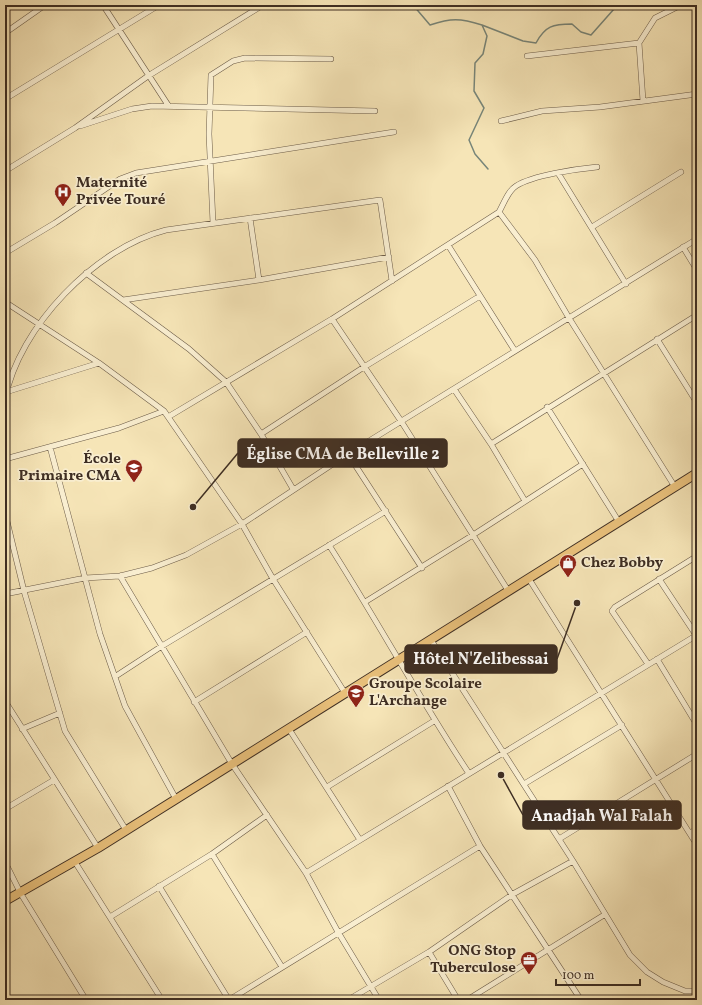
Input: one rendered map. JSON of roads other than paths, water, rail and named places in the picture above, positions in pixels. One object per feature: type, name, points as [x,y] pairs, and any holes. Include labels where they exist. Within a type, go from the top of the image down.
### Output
[{"type":"main road","points":[[5,901],[21,894],[98,848],[697,474]]},
{"type":"street","points":[[5,33],[45,5]]},
{"type":"street","points":[[103,5],[168,105]]},
{"type":"street","points":[[5,99],[159,5]]},
{"type":"street","points":[[5,161],[7,170],[75,128],[148,76],[263,5]]},
{"type":"street","points":[[643,101],[639,42],[655,18],[681,5]]},
{"type":"street","points":[[527,56],[639,42]]},
{"type":"street","points":[[213,223],[209,107],[211,75],[233,61],[245,58],[331,59]]},
{"type":"street","points":[[501,121],[542,112],[600,107],[697,94]]},
{"type":"street","points":[[75,128],[132,108],[168,105],[375,111]]},
{"type":"street","points":[[5,253],[55,223],[120,179],[147,171],[210,163],[394,132]]},
{"type":"street","points":[[168,417],[332,319],[499,212],[515,186],[528,181],[558,174],[597,167]]},
{"type":"street","points":[[592,227],[681,172]]},
{"type":"street","points":[[558,174],[626,284]]},
{"type":"street","points":[[5,399],[6,392],[19,361],[38,324],[60,299],[86,274],[130,243],[152,233],[380,200],[392,281]]},
{"type":"street","points":[[499,212],[535,260],[569,318],[675,487]]},
{"type":"street","points":[[250,218],[259,280]]},
{"type":"street","points":[[5,594],[85,578],[120,576],[152,568],[186,555],[242,524],[348,454],[697,239]]},
{"type":"street","points":[[448,245],[515,351]]},
{"type":"street","points":[[683,247],[697,270]]},
{"type":"street","points":[[123,300],[259,280],[389,257]]},
{"type":"street","points":[[86,274],[189,349],[226,382],[261,434],[294,489]]},
{"type":"street","points":[[261,434],[364,367],[480,296]]},
{"type":"street","points":[[5,302],[99,363],[164,411],[242,524],[273,579],[345,693]]},
{"type":"street","points":[[491,444],[547,407],[697,315]]},
{"type":"street","points":[[332,319],[401,421],[509,592]]},
{"type":"street","points":[[657,339],[695,396],[697,403]]},
{"type":"street","points":[[6,392],[99,363]]},
{"type":"street","points":[[454,389],[491,444],[525,501]]},
{"type":"street","points":[[547,407],[620,522]]},
{"type":"street","points":[[5,459],[119,428],[164,411]]},
{"type":"street","points":[[50,447],[85,578],[94,606],[100,634],[126,706],[176,799]]},
{"type":"street","points":[[348,454],[422,568]]},
{"type":"street","points":[[365,602],[422,568],[583,464]]},
{"type":"street","points":[[116,676],[162,646],[386,511]]},
{"type":"street","points":[[5,513],[24,591],[65,731],[126,830]]},
{"type":"street","points":[[329,545],[365,602],[434,721],[468,772]]},
{"type":"street","points":[[648,664],[612,611],[615,607],[697,556]]},
{"type":"street","points":[[120,576],[232,764],[306,873],[338,932],[379,1000]]},
{"type":"street","points":[[529,579],[697,845]]},
{"type":"street","points":[[306,873],[448,786],[468,772],[504,753],[696,635],[659,579]]},
{"type":"street","points":[[194,702],[307,632]]},
{"type":"street","points":[[431,640],[573,861],[604,915],[630,955],[647,972],[663,982],[685,991],[697,991]]},
{"type":"street","points":[[657,659],[697,725]]},
{"type":"street","points":[[5,701],[98,848]]},
{"type":"street","points":[[22,729],[60,713]]},
{"type":"street","points":[[327,787],[434,721]]},
{"type":"street","points":[[524,784],[622,725]]},
{"type":"street","points":[[288,729],[360,840]]},
{"type":"street","points":[[559,839],[697,754]]},
{"type":"street","points":[[5,809],[54,780]]},
{"type":"street","points":[[448,786],[480,846],[513,894],[581,1000]]},
{"type":"street","points":[[110,917],[212,854],[267,815]]},
{"type":"street","points":[[690,834],[697,829]]},
{"type":"street","points":[[159,886],[229,1000],[480,846]]},
{"type":"street","points":[[212,854],[282,967]]},
{"type":"street","points":[[348,1000],[428,952],[513,894],[573,861]]},
{"type":"street","points":[[5,862],[21,894],[86,1000]]},
{"type":"street","points":[[75,862],[162,1000]]},
{"type":"street","points":[[467,1000],[604,915]]},
{"type":"street","points":[[428,952],[458,1000]]},
{"type":"waterway","points":[[413,5],[430,25],[450,20],[468,21],[482,25],[487,36],[483,54],[475,63],[474,91],[484,108],[469,140],[475,154],[488,169]]},
{"type":"waterway","points":[[482,25],[523,41],[536,43],[539,37],[546,30],[550,27],[560,25],[572,24],[581,32],[591,35],[614,9],[625,5]]},
{"type":"place","name":"Maternité Privée Touré","points":[[63,207]]},
{"type":"place","name":"École Primaire CMA","points":[[134,483]]},
{"type":"place","name":"Église CMA de Belleville 2","points":[[193,507]]},
{"type":"place","name":"Chez Bobby","points":[[568,578]]},
{"type":"place","name":"Hôtel N'Zelibessai","points":[[577,603]]},
{"type":"place","name":"Groupe Scolaire L'Archange","points":[[356,708]]},
{"type":"place","name":"Anadjah Wal Falah","points":[[501,775]]},
{"type":"place","name":"ONG Stop Tuberculose","points":[[529,975]]}]
